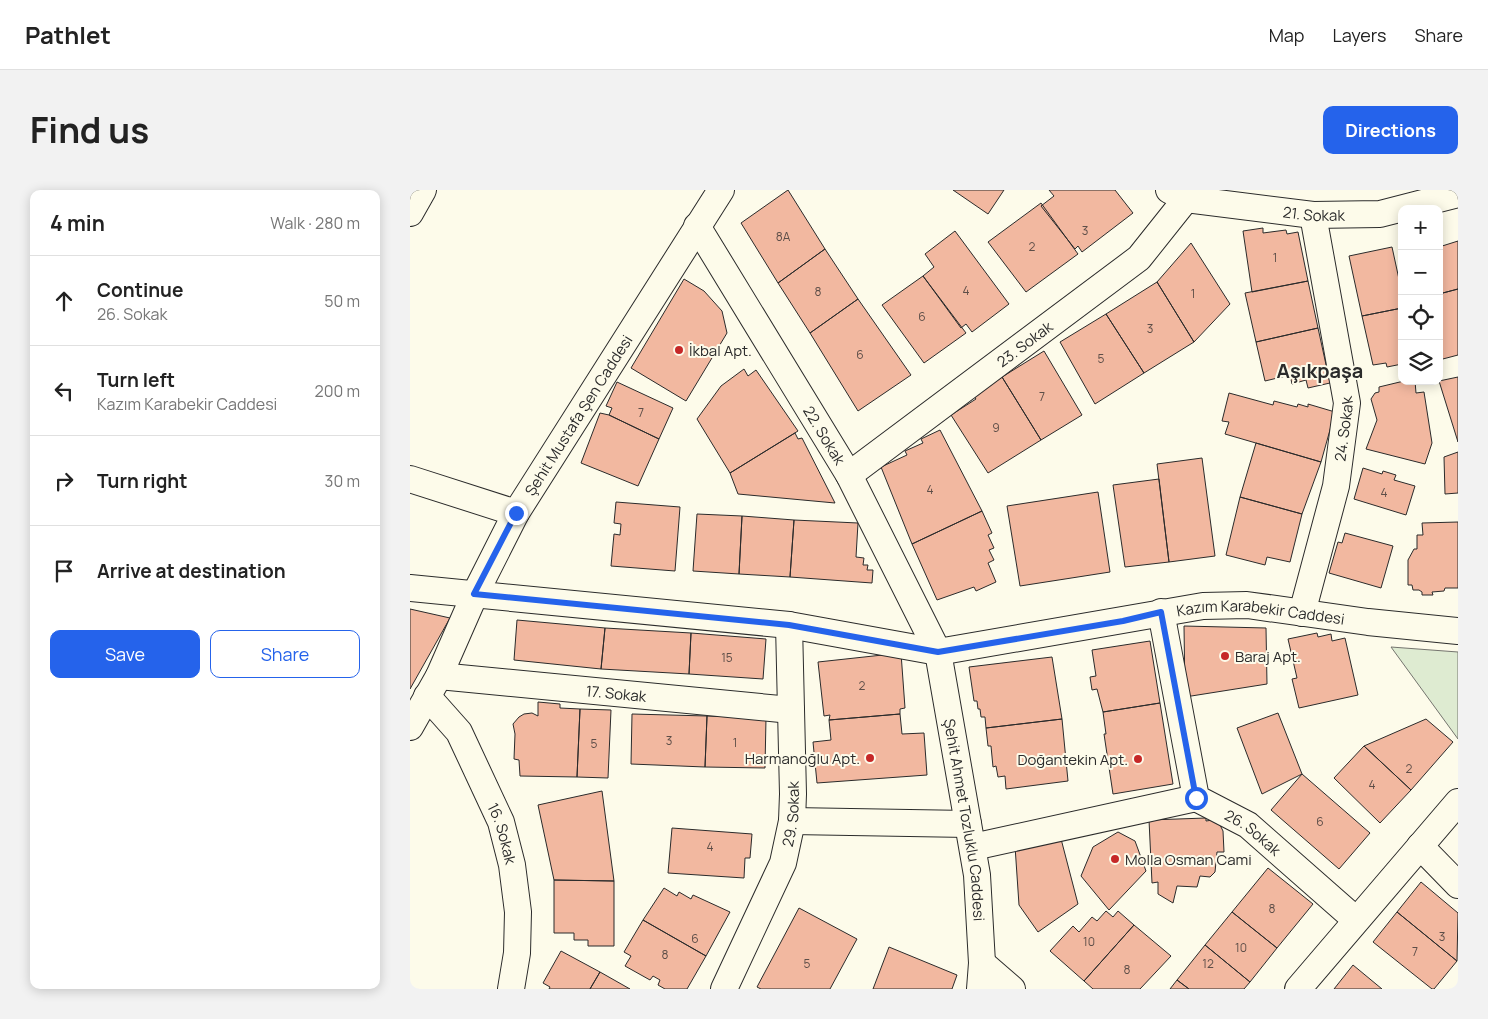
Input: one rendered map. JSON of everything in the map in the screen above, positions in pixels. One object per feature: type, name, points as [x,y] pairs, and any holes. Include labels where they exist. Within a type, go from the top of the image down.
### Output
[{"type":"street","points":[[410,213],[423,190]]},
{"type":"street","name":"Şehit Mustafa Şen Caddesi","points":[[410,727],[433,686],[474,594],[516,513],[721,190]]},
{"type":"street","name":"21. Sokak","points":[[1185,193],[1313,215],[1380,214],[1458,194]]},
{"type":"street","name":"23. Sokak","points":[[849,476],[1139,258],[1185,193]]},
{"type":"street","name":"24. Sokak","points":[[1302,613],[1336,486],[1347,403],[1313,215]]},
{"type":"street","name":"22. Sokak","points":[[697,226],[849,476],[938,652]]},
{"type":"street","points":[[410,479],[516,513]]},
{"type":"street","name":"Kazım Karabekir Caddesi","points":[[410,588],[789,625],[938,652],[1203,606],[1247,605],[1368,622],[1458,630]]},
{"type":"street","points":[[792,821],[971,835],[1196,798],[1161,612]]},
{"type":"street","name":"29. Sokak","points":[[724,989],[783,863],[792,821],[789,625]]},
{"type":"street","name":"Şehit Ahmet Tozluklu Caddesi","points":[[938,652],[977,875],[982,963],[980,989]]},
{"type":"street","name":"17. Sokak","points":[[433,686],[791,710]]},
{"type":"street","name":"16. Sokak","points":[[433,686],[459,732],[501,822],[512,865],[518,912],[517,953],[510,989]]},
{"type":"street","name":"26. Sokak","points":[[1196,798],[1248,825],[1356,920]]},
{"type":"street","points":[[1298,989],[1458,802]]},
{"type":"street","points":[[1420,846],[1458,885]]},
{"type":"street","points":[[982,963],[1012,989]]},
{"type":"green space","points":[[1391,647],[1458,652],[1458,739]]},
{"type":"building","points":[[788,190],[825,249],[778,283],[741,223]]},
{"type":"building","points":[[953,190],[1004,190],[988,214]]},
{"type":"building","points":[[1049,190],[1115,190],[1133,213],[1082,252],[1078,246],[1075,249],[1041,206],[1054,196]]},
{"type":"building","points":[[1041,203],[1078,254],[1026,292],[988,242]]},
{"type":"building","points":[[1263,228],[1263,233],[1286,230],[1287,234],[1298,232],[1308,281],[1252,292],[1243,231]]},
{"type":"building","points":[[955,231],[1009,304],[972,332],[966,324],[961,328],[923,276],[934,267],[925,254]]},
{"type":"building","points":[[1458,241],[1458,289],[1443,293],[1443,250],[1443,246]]},
{"type":"building","points":[[1191,243],[1230,304],[1194,342],[1157,282]]},
{"type":"building","points":[[1392,247],[1398,275],[1398,309],[1362,316],[1349,256]]},
{"type":"building","points":[[825,249],[858,299],[810,333],[778,283]]},
{"type":"building","points":[[923,276],[966,333],[924,363],[882,305]]},
{"type":"building","name":"İkbal Apt.","points":[[684,279],[704,291],[722,311],[727,333],[686,401],[631,368]]},
{"type":"building","points":[[1308,281],[1318,328],[1256,342],[1245,293]]},
{"type":"building","points":[[1157,282],[1194,342],[1144,373],[1106,314]]},
{"type":"building","points":[[1458,289],[1458,355],[1443,359],[1443,295],[1443,293]]},
{"type":"building","points":[[858,299],[911,375],[858,411],[810,333]]},
{"type":"building","points":[[1398,309],[1398,365],[1387,367],[1386,363],[1373,365],[1362,316]]},
{"type":"building","points":[[1106,314],[1144,373],[1095,404],[1060,342]]},
{"type":"building","points":[[1318,328],[1330,383],[1308,388],[1306,380],[1292,384],[1290,375],[1265,381],[1256,342]]},
{"type":"building","points":[[1044,351],[1082,415],[1041,440],[1002,377]]},
{"type":"building","points":[[744,369],[748,376],[756,370],[798,431],[730,473],[697,419],[721,386]]},
{"type":"building","points":[[1002,377],[1041,440],[988,473],[951,415],[976,399],[973,395]]},
{"type":"building","points":[[1458,377],[1458,442],[1440,385],[1443,385],[1443,380]]},
{"type":"building","points":[[617,382],[673,408],[659,439],[609,415],[612,408],[606,406]]},
{"type":"building","points":[[1398,382],[1398,385],[1415,385],[1416,393],[1424,392],[1432,443],[1425,464],[1366,449],[1377,420],[1371,399],[1375,393],[1379,392],[1379,387]]},
{"type":"building","points":[[1229,393],[1273,405],[1274,401],[1297,407],[1298,404],[1308,407],[1308,404],[1335,412],[1321,462],[1225,434],[1229,422],[1222,421]]},
{"type":"building","points":[[600,413],[609,415],[659,439],[638,486],[581,463]]},
{"type":"building","points":[[940,430],[982,511],[912,544],[881,467],[907,455],[905,451],[923,443],[921,439]]},
{"type":"building","points":[[795,433],[798,439],[802,438],[835,503],[738,494],[730,473]]},
{"type":"building","points":[[1256,443],[1321,462],[1302,514],[1240,497]]},
{"type":"building","points":[[1458,452],[1458,493],[1445,494],[1444,457]]},
{"type":"building","points":[[1202,458],[1215,556],[1169,562],[1157,464]]},
{"type":"building","points":[[1363,468],[1382,474],[1383,471],[1396,475],[1394,480],[1415,486],[1406,515],[1354,499]]},
{"type":"building","points":[[1159,479],[1169,562],[1125,567],[1113,485]]},
{"type":"building","points":[[1098,492],[1110,572],[1020,586],[1007,506]]},
{"type":"building","points":[[1240,497],[1302,514],[1290,562],[1267,557],[1265,565],[1226,555]]},
{"type":"building","points":[[616,502],[680,507],[675,571],[611,566],[614,534],[620,535],[621,524],[614,523]]},
{"type":"building","points":[[982,511],[992,533],[988,535],[994,548],[989,550],[994,560],[988,563],[996,582],[976,591],[974,587],[937,600],[912,544]]},
{"type":"building","points":[[697,514],[742,516],[739,574],[693,571]]},
{"type":"building","points":[[742,516],[794,520],[790,577],[739,574]]},
{"type":"building","points":[[794,520],[858,523],[856,557],[864,558],[863,565],[868,565],[867,570],[873,570],[872,583],[790,577]]},
{"type":"building","points":[[1458,522],[1458,588],[1445,588],[1444,591],[1432,592],[1433,595],[1422,595],[1422,592],[1419,590],[1413,590],[1412,585],[1408,585],[1408,560],[1414,549],[1417,549],[1417,535],[1423,535],[1422,523]]},
{"type":"building","points":[[1345,533],[1393,546],[1381,588],[1329,573],[1338,542],[1342,543]]},
{"type":"building","points":[[410,609],[450,618],[410,689]]},
{"type":"building","points":[[517,620],[605,628],[601,669],[514,660]]},
{"type":"building","name":"Baraj Apt.","points":[[1184,626],[1266,628],[1267,684],[1185,697]]},
{"type":"building","points":[[605,628],[691,633],[689,674],[601,669]]},
{"type":"building","points":[[691,633],[766,639],[763,679],[689,674]]},
{"type":"building","points":[[1317,633],[1318,637],[1331,634],[1332,641],[1345,638],[1358,695],[1299,708],[1292,679],[1297,678],[1288,639]]},
{"type":"building","points":[[1150,641],[1160,703],[1103,712],[1097,689],[1092,690],[1090,677],[1096,676],[1092,650]]},
{"type":"building","points":[[901,653],[905,708],[900,709],[900,714],[829,720],[830,715],[824,716],[818,662]]},
{"type":"building","points":[[1052,657],[1062,719],[986,728],[985,717],[981,717],[977,701],[974,701],[969,667]]},
{"type":"building","points":[[538,702],[560,704],[560,708],[580,709],[577,777],[520,776],[519,760],[514,759],[515,734],[513,724],[524,714],[532,713],[538,716]]},
{"type":"building","name":"Doğantekin Apt.","points":[[1160,703],[1173,784],[1113,794],[1104,734],[1106,734],[1103,712]]},
{"type":"building","points":[[580,709],[611,710],[608,778],[577,777]]},
{"type":"building","points":[[1278,713],[1302,774],[1262,794],[1237,728]]},
{"type":"building","points":[[632,714],[707,716],[705,767],[631,764]]},
{"type":"building","name":"Harmanoğlu Apt.","points":[[900,714],[902,734],[924,733],[927,775],[817,783],[813,742],[831,740],[829,720]]},
{"type":"building","points":[[707,716],[766,718],[765,768],[705,767]]},
{"type":"building","points":[[1062,719],[1068,781],[1006,789],[1005,776],[998,777],[996,766],[993,767],[991,746],[988,746],[986,728]]},
{"type":"building","points":[[1426,719],[1453,742],[1411,790],[1364,746]]},
{"type":"building","points":[[1364,746],[1411,790],[1380,823],[1334,778]]},
{"type":"building","points":[[1302,774],[1370,833],[1339,869],[1271,810]]},
{"type":"building","points":[[602,791],[614,881],[554,880],[538,805]]},
{"type":"building","points":[[1206,818],[1206,821],[1213,820],[1220,825],[1223,831],[1224,852],[1217,852],[1215,872],[1210,877],[1200,876],[1197,887],[1177,886],[1173,903],[1158,894],[1158,882],[1152,883],[1149,820]]},
{"type":"building","points":[[672,828],[752,834],[750,858],[745,858],[744,878],[668,873]]},
{"type":"building","name":"Molla Osman Cami","points":[[1118,832],[1135,841],[1146,871],[1109,910],[1081,876],[1093,847]]},
{"type":"building","points":[[1060,835],[1078,904],[1038,932],[1019,905],[1015,846]]},
{"type":"building","points":[[1268,868],[1313,904],[1277,948],[1232,912]]},
{"type":"building","points":[[554,880],[614,881],[614,946],[588,946],[588,940],[574,940],[574,933],[554,933]]},
{"type":"building","points":[[1421,882],[1458,913],[1457,961],[1397,912]]},
{"type":"building","points":[[664,888],[677,896],[679,892],[691,899],[693,895],[730,912],[706,956],[643,920]]},
{"type":"building","points":[[799,908],[857,939],[830,989],[761,989],[757,987]]},
{"type":"building","points":[[1106,911],[1113,917],[1118,911],[1134,925],[1084,981],[1050,951],[1073,926],[1079,932],[1092,917],[1097,921]]},
{"type":"building","points":[[1232,912],[1277,948],[1250,982],[1205,945]]},
{"type":"building","points":[[1397,912],[1457,961],[1434,989],[1373,942]]},
{"type":"building","points":[[643,920],[706,956],[687,989],[665,989],[658,985],[660,980],[653,976],[650,980],[625,966],[631,956],[624,952]]},
{"type":"building","points":[[1134,925],[1171,956],[1140,989],[1093,989],[1084,981]]},
{"type":"building","points":[[1205,945],[1250,982],[1244,989],[1189,989],[1177,980]]},
{"type":"building","points":[[889,947],[957,975],[952,989],[873,989]]},
{"type":"building","points":[[561,951],[600,972],[590,989],[549,989],[550,987],[543,983]]},
{"type":"building","points":[[1353,965],[1382,989],[1334,989]]},
{"type":"building","points":[[600,972],[630,989],[590,989]]},
{"type":"building","points":[[1177,980],[1189,989],[1170,989]]},
{"type":"place","name":"İkbal Apt.","points":[[679,350]]},
{"type":"place","name":"Baraj Apt.","points":[[1225,656]]},
{"type":"place","name":"Harmanoğlu Apt.","points":[[870,758]]},
{"type":"place","name":"Doğantekin Apt.","points":[[1138,759]]},
{"type":"place","name":"Molla Osman Cami","points":[[1115,859]]},
{"type":"district","name":"Aşıkpaşa","points":[[1320,370]]},
{"type":"route","points":[[516,513],[474,594],[789,625],[938,652],[1123,621],[1161,612],[1196,798]]}]
